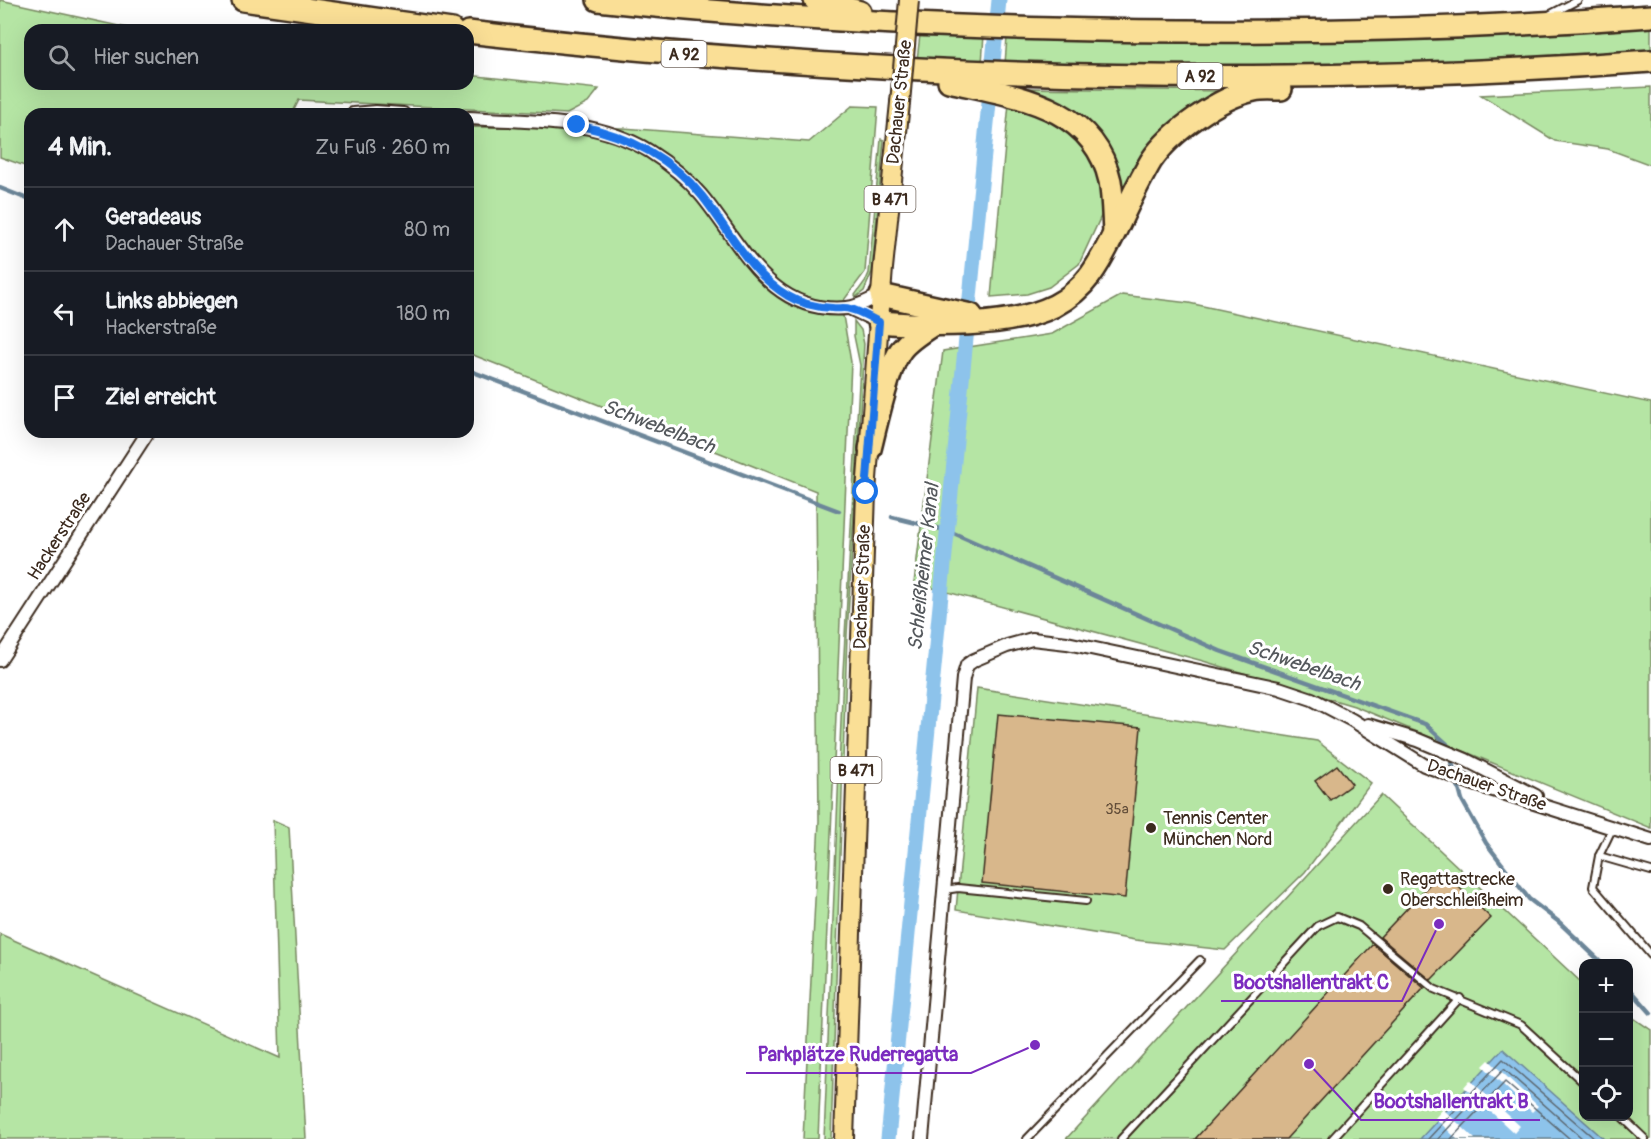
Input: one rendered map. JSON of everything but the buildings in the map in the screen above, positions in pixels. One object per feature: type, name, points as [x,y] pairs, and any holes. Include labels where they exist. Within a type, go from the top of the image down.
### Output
[{"type":"highway","points":[[243,0],[410,24]]},
{"type":"highway","points":[[598,0],[779,16],[899,23],[1123,30],[1284,31],[1531,24],[1651,16]]},
{"type":"highway","points":[[815,0],[899,23]]},
{"type":"highway","name":"A 92","points":[[474,33],[729,58],[896,68],[1005,83],[1121,76],[1395,75],[1651,61]]},
{"type":"highway","points":[[879,322],[1000,320],[1034,314],[1055,305],[1074,292],[1092,275],[1152,160],[1170,138],[1190,122],[1217,105],[1254,90],[1357,86],[1395,75]]},
{"type":"highway","points":[[1005,83],[1029,99],[1071,120],[1088,136],[1102,158],[1110,181],[1114,234]]},
{"type":"highway","points":[[881,296],[942,320]]},
{"type":"highway","points":[[870,450],[893,364],[900,351],[913,338],[942,320]]},
{"type":"main road","name":"Dachauer Straße","points":[[844,1139],[861,592],[881,296],[909,0]]},
{"type":"street","points":[[474,118],[577,125],[602,130],[626,139],[684,177],[702,196],[740,249],[771,284],[788,296],[822,307],[849,308],[881,296]]},
{"type":"street","points":[[849,308],[879,322]]},
{"type":"street","name":"Hackerstraße","points":[[0,660],[144,438]]},
{"type":"street","name":"Dachauer Straße","points":[[922,1139],[963,678],[967,665],[1007,646],[1032,639],[1067,643],[1279,688],[1312,699],[1352,720],[1424,765],[1472,783],[1613,826],[1651,840]]},
{"type":"street","name":"Dachauer Straße","points":[[1352,720],[1418,740],[1466,760],[1562,810]]},
{"type":"lane","points":[[1531,24],[1578,0]]},
{"type":"lane","points":[[1613,826],[1599,856],[1593,887],[1651,955]]},
{"type":"lane","points":[[1599,856],[1651,872]]},
{"type":"lane","points":[[944,890],[958,888],[1086,901]]},
{"type":"lane","points":[[1121,1139],[1318,926],[1337,917],[1359,926],[1434,988],[1521,1025],[1579,1078]]},
{"type":"lane","points":[[1027,1139],[1200,960]]},
{"type":"lane","points":[[1332,1139],[1460,998]]},
{"type":"lane","points":[[1626,1121],[1645,1139]]},
{"type":"green space","points":[[0,0],[110,24],[24,24],[24,90],[474,90],[474,76],[599,89],[588,103],[567,114],[299,100],[295,108],[24,108],[24,166],[0,157]]},
{"type":"green space","points":[[1651,25],[1651,52],[1514,69],[1135,68],[1005,64],[1007,37]]},
{"type":"green space","points":[[920,35],[984,35],[982,63],[917,60]]},
{"type":"green space","points":[[1651,87],[1651,165],[1608,149],[1555,141],[1481,95]]},
{"type":"green space","points":[[1023,88],[1228,91],[1122,204],[1112,156]]},
{"type":"green space","points":[[1009,103],[1047,114],[1078,136],[1098,168],[1102,214],[1079,264],[1049,287],[1027,294],[991,297]]},
{"type":"green space","points":[[852,106],[878,107],[865,272],[841,304],[851,362],[818,1139],[803,1139],[819,821],[816,491],[474,355],[474,127],[623,128],[809,142]]},
{"type":"green space","points":[[881,139],[884,140],[872,272],[864,291],[856,297],[855,295],[869,273]]},
{"type":"green space","points":[[1122,295],[1189,303],[1651,403],[1651,828],[1354,706],[1203,661],[914,583],[943,351],[1052,334]]},
{"type":"green space","points":[[854,321],[861,330],[864,344],[847,635],[831,1139],[824,1139],[843,672],[860,365],[854,336]]},
{"type":"green space","name":"Tennis Center München Nord","points":[[977,688],[1317,741],[1371,783],[1305,872],[1225,950],[1135,940],[956,910]]},
{"type":"green space","name":"Regattastrecke Oberschleißheim","points":[[1381,795],[1579,980],[1579,1121],[1633,1121],[1633,1018],[1651,1030],[1651,1139],[1066,1139]]},
{"type":"green space","points":[[273,820],[289,827],[306,1139],[0,1139],[0,934],[280,1058]]},
{"type":"water","points":[[1503,1049],[1579,1117],[1579,1121],[1584,1121],[1604,1139],[1420,1139]]},
{"type":"pier","points":[[1489,1060],[1538,1106],[1532,1112],[1483,1066]]},
{"type":"pier","points":[[1470,1080],[1520,1126],[1514,1133],[1464,1087]]},
{"type":"pier","points":[[1443,1109],[1475,1139],[1457,1139],[1435,1118]]},
{"type":"waterway","name":"Schleißheimer Kanal","points":[[888,1139],[999,0]]},
{"type":"waterway","name":"Schwebelbach","points":[[0,188],[24,198]]},
{"type":"waterway","name":"Schwebelbach","points":[[474,372],[839,511]]},
{"type":"waterway","name":"Schwebelbach","points":[[892,517],[949,531],[1220,651],[1425,724],[1447,744],[1462,800],[1486,843],[1529,899],[1559,922],[1598,959]]},
{"type":"waterway","name":"Schwebelbach","points":[[1633,993],[1651,1013]]},
{"type":"place","name":"Tennis Center München Nord","points":[[1151,828]]},
{"type":"place","name":"Regattastrecke Oberschleißheim","points":[[1388,889]]},
{"type":"place","name":"Bootshallentrakt C","points":[[1439,924]]},
{"type":"place","name":"Parkplätze Ruderregatta","points":[[1035,1045]]},
{"type":"place","name":"Bootshallentrakt B","points":[[1309,1064]]},
{"type":"route","points":[[577,125],[602,130],[626,139],[684,177],[702,196],[754,267],[771,284],[788,296],[822,307],[849,308],[879,322],[866,492]]}]
